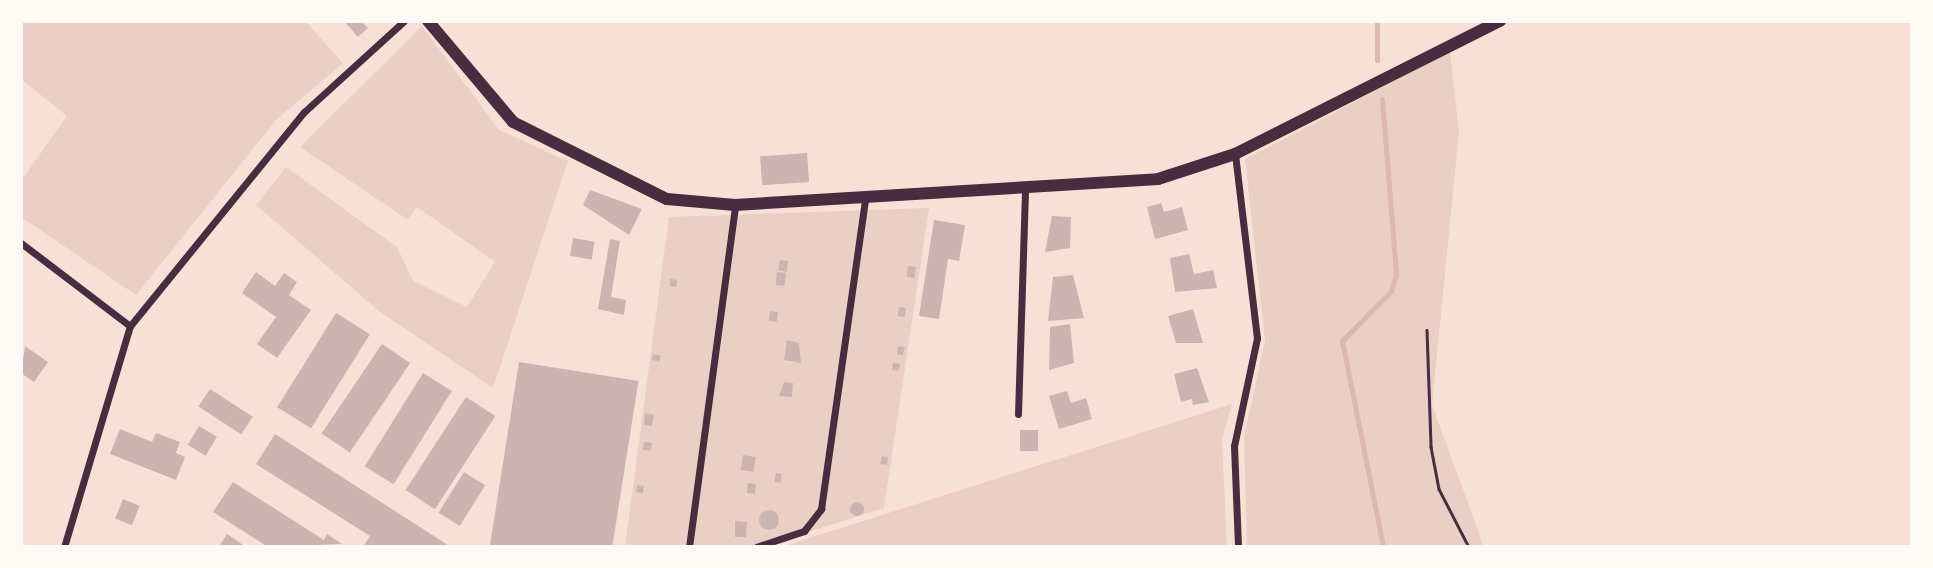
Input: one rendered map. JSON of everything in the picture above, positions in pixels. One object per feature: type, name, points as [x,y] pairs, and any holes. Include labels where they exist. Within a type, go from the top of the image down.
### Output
[{"type":"street","points":[[64,547],[130,326],[304,112],[404,21]]},
{"type":"street","points":[[428,21],[513,122],[667,199],[734,205],[1025,190],[1158,179],[1236,154],[1500,21]]},
{"type":"street","points":[[1236,154],[1257,338],[1234,446],[1238,547]]},
{"type":"street","points":[[1018,414],[1025,190]]},
{"type":"street","points":[[756,547],[804,531],[821,509],[865,198]]},
{"type":"street","points":[[690,547],[734,205]]},
{"type":"street","points":[[21,243],[130,326]]},
{"type":"path","points":[[1427,330],[1431,447],[1439,489],[1469,547]]},
{"type":"shaded area","points":[[21,21],[305,21],[343,63],[276,120],[136,295],[21,217],[21,181],[67,116],[21,79]]},
{"type":"shaded area","points":[[422,26],[499,130],[568,161],[493,388],[380,312],[256,205],[286,167],[397,247],[413,281],[467,307],[495,262],[417,207],[408,220],[300,147]]},
{"type":"shaded area","points":[[1450,52],[1459,132],[1432,405],[1484,547],[1247,547],[1244,437],[1265,341],[1245,159]]},
{"type":"shaded area","points":[[929,208],[884,508],[761,547],[625,547],[669,217]]},
{"type":"shaded area","points":[[1232,404],[1222,440],[1227,547],[781,547]]},
{"type":"building","points":[[344,21],[361,21],[368,28],[358,37]]},
{"type":"building","points":[[807,153],[809,182],[762,185],[760,156]]},
{"type":"building","points":[[590,190],[642,209],[629,235],[583,205]]},
{"type":"building","points":[[1161,203],[1164,212],[1182,207],[1188,230],[1155,239],[1147,207]]},
{"type":"building","points":[[1052,216],[1071,217],[1070,248],[1045,252]]},
{"type":"building","points":[[934,220],[965,225],[959,261],[948,259],[939,319],[919,316]]},
{"type":"building","points":[[573,238],[595,242],[592,260],[570,256]]},
{"type":"building","points":[[610,239],[620,241],[611,297],[626,300],[624,315],[598,309]]},
{"type":"building","points":[[1189,254],[1194,274],[1213,270],[1217,288],[1175,292],[1170,258]]},
{"type":"building","points":[[780,260],[788,261],[787,272],[778,270]]},
{"type":"building","points":[[908,266],[916,267],[915,278],[907,277]]},
{"type":"building","points":[[256,272],[275,286],[284,273],[297,282],[289,295],[311,310],[277,358],[257,344],[276,317],[242,293]]},
{"type":"building","points":[[777,272],[786,273],[785,286],[776,285]]},
{"type":"building","points":[[1073,275],[1084,318],[1048,321],[1053,277]]},
{"type":"building","points":[[670,279],[677,280],[676,287],[670,286]]},
{"type":"building","points":[[899,307],[906,308],[905,317],[898,316]]},
{"type":"building","points":[[1193,309],[1203,343],[1176,343],[1168,316]]},
{"type":"building","points":[[770,311],[778,312],[777,322],[769,321]]},
{"type":"building","points":[[336,313],[370,334],[311,428],[277,407]]},
{"type":"building","points":[[1070,324],[1074,363],[1049,370],[1050,327]]},
{"type":"building","points":[[787,340],[799,343],[801,363],[784,360]]},
{"type":"building","points":[[382,344],[410,363],[350,453],[322,434]]},
{"type":"building","points":[[25,346],[48,362],[34,382],[21,373]]},
{"type":"building","points":[[898,346],[905,347],[903,355],[897,354]]},
{"type":"building","points":[[653,354],[661,356],[659,362],[652,360]]},
{"type":"building","points":[[519,362],[639,381],[612,547],[490,547]]},
{"type":"building","points":[[893,363],[900,364],[899,371],[892,370]]},
{"type":"building","points":[[1197,368],[1209,402],[1193,405],[1192,399],[1181,402],[1174,374]]},
{"type":"building","points":[[423,373],[452,391],[394,484],[365,466]]},
{"type":"building","points":[[784,382],[793,383],[792,397],[779,396]]},
{"type":"building","points":[[210,389],[253,417],[241,434],[199,407]]},
{"type":"building","points":[[1067,391],[1071,403],[1086,398],[1092,419],[1059,429],[1049,396]]},
{"type":"building","points":[[466,397],[495,416],[435,509],[406,490]]},
{"type":"building","points":[[645,413],[654,415],[652,426],[644,425]]},
{"type":"building","points":[[199,426],[217,437],[206,456],[188,445]]},
{"type":"building","points":[[120,429],[152,442],[156,433],[180,442],[176,453],[185,457],[176,480],[110,454]]},
{"type":"building","points":[[1020,430],[1038,430],[1038,451],[1020,451]]},
{"type":"building","points":[[275,434],[451,547],[363,547],[370,536],[256,464]]},
{"type":"building","points":[[644,442],[652,443],[651,451],[643,450]]},
{"type":"building","points":[[743,455],[756,457],[753,472],[741,470]]},
{"type":"building","points":[[882,456],[888,457],[887,465],[880,464]]},
{"type":"building","points":[[464,472],[485,485],[460,526],[439,513]]},
{"type":"building","points":[[776,473],[782,474],[781,483],[775,482]]},
{"type":"building","points":[[233,482],[324,540],[327,534],[342,544],[268,547],[213,512]]},
{"type":"building","points":[[748,483],[756,484],[755,494],[747,493]]},
{"type":"building","points":[[637,485],[644,486],[643,493],[636,492]]},
{"type":"building","points":[[123,499],[140,506],[132,525],[115,518]]},
{"type":"building","points":[[854,502],[860,502],[864,509],[860,516],[854,516],[850,512],[850,506]]},
{"type":"building","points":[[769,510],[776,513],[779,520],[776,527],[769,530],[762,527],[759,520],[762,513]]},
{"type":"building","points":[[735,521],[747,522],[746,537],[735,537]]},
{"type":"building","points":[[227,534],[246,547],[219,547]]},
{"type":"waterway","points":[[1377,21],[1377,60]]},
{"type":"waterway","points":[[1382,99],[1396,274],[1391,291],[1342,341],[1383,547]]}]
